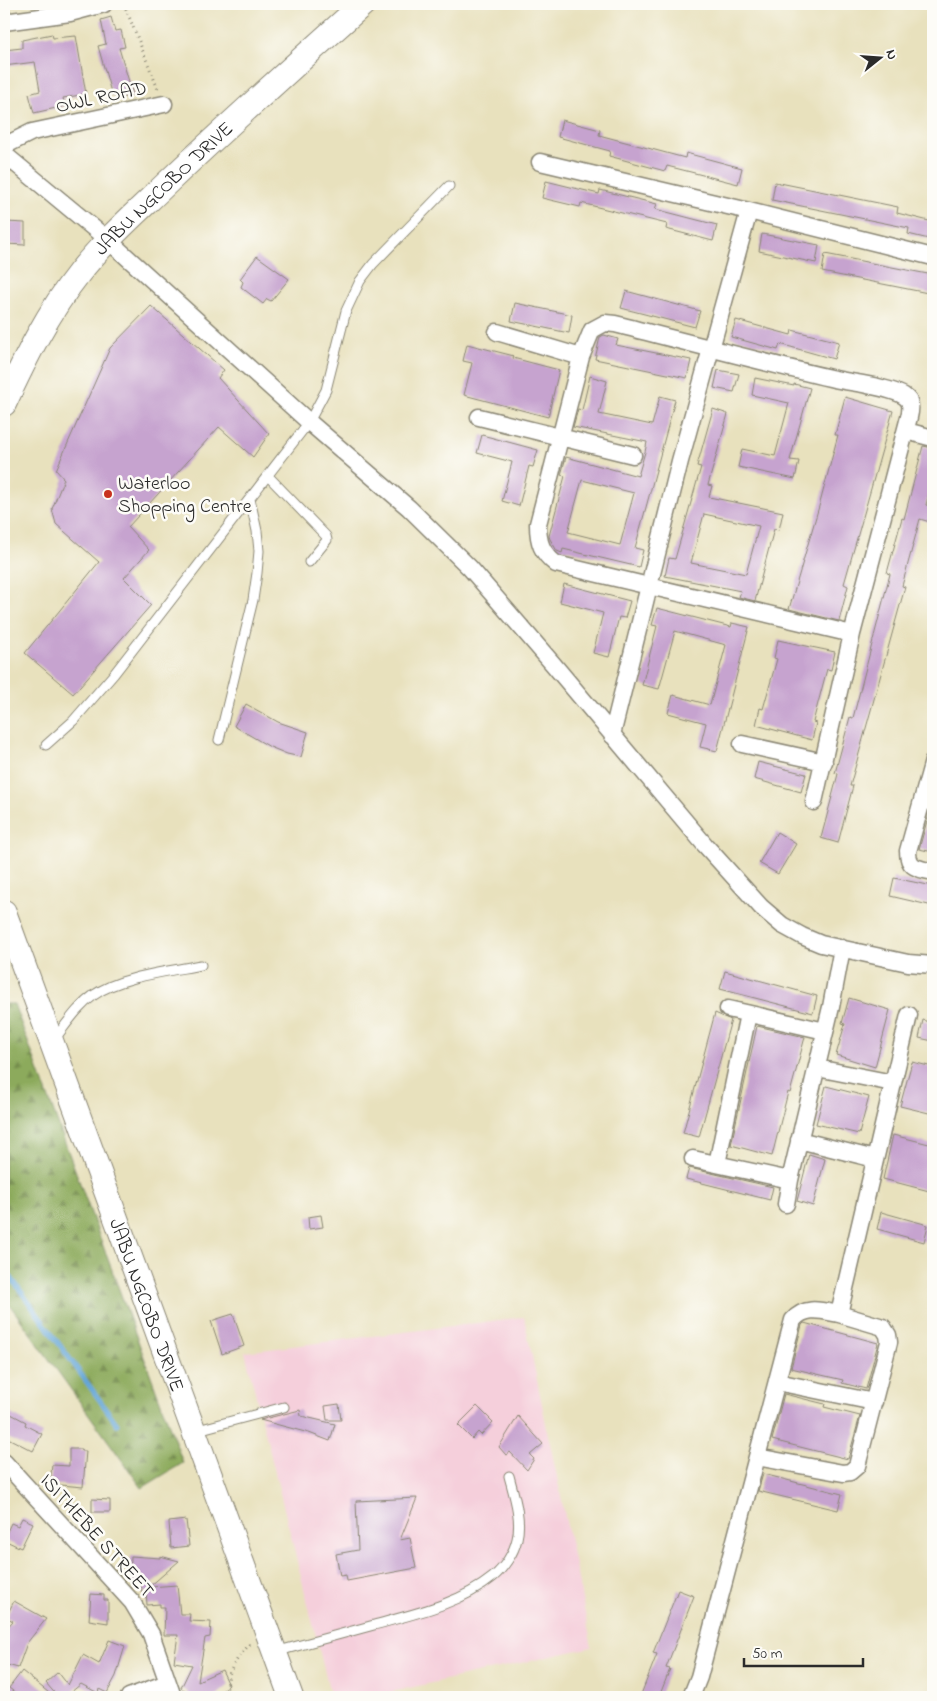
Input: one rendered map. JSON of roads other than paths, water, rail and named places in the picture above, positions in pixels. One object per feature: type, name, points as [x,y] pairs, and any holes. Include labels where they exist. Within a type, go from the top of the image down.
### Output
[{"type":"main road","name":"JABU NGCOBO DRIVE","points":[[4,404],[22,364],[48,320],[79,273],[108,240],[227,126],[364,4]]},
{"type":"main road","name":"JABU NGCOBO DRIVE","points":[[4,912],[291,1697]]},
{"type":"street","points":[[4,22],[70,13],[104,4]]},
{"type":"street","name":"OWL ROAD","points":[[4,146],[32,132],[164,104]]},
{"type":"street","points":[[4,154],[38,180],[108,240],[309,422],[409,508],[470,568],[705,845],[762,907],[782,925],[821,944],[908,963],[933,965]]},
{"type":"street","points":[[540,162],[749,210],[933,257]]},
{"type":"street","points":[[612,735],[680,461],[749,210]]},
{"type":"street","points":[[814,802],[852,634],[906,431],[911,407],[910,402],[904,396],[884,389],[831,378],[615,324],[606,324],[592,330],[581,357],[538,524],[538,537],[548,558],[556,564],[852,634]]},
{"type":"street","points":[[497,332],[581,357]]},
{"type":"street","points":[[479,417],[633,455]]},
{"type":"street","points":[[906,431],[933,438]]},
{"type":"street","points":[[742,744],[824,762]]},
{"type":"street","points":[[933,761],[930,791],[908,851],[908,858],[912,865],[933,872]]},
{"type":"street","points":[[786,1204],[842,948]]},
{"type":"street","points":[[728,1009],[825,1032]]},
{"type":"street","points":[[717,1164],[748,1014]]},
{"type":"street","points":[[839,1314],[910,1015]]},
{"type":"street","points":[[817,1068],[893,1083]]},
{"type":"street","points":[[799,1140],[875,1160]]},
{"type":"street","points":[[693,1159],[790,1180]]},
{"type":"street","points":[[691,1697],[701,1667],[793,1320],[798,1314],[812,1310],[839,1314],[883,1327],[890,1342],[857,1466],[850,1472],[843,1473],[757,1457]]},
{"type":"street","points":[[777,1382],[874,1402]]},
{"type":"street","name":"ISITHEBE STREET","points":[[4,1462],[132,1602],[151,1634],[170,1690]]},
{"type":"street","points":[[129,1697],[170,1690]]},
{"type":"lane","points":[[46,745],[79,714],[114,674],[309,422],[326,390],[346,312],[360,281],[373,264],[449,186]]},
{"type":"lane","points":[[268,476],[326,536],[327,540],[309,562]]},
{"type":"lane","points":[[219,740],[253,600],[257,573],[259,551],[250,499]]},
{"type":"lane","points":[[52,1043],[80,1007],[103,989],[129,980],[201,965]]},
{"type":"lane","points":[[194,1431],[284,1407]]},
{"type":"lane","points":[[275,1652],[451,1602],[493,1577],[504,1566],[513,1552],[518,1538],[516,1502],[509,1476]]},
{"type":"waterway","points":[[4,1268],[117,1424]]},
{"type":"place","name":"Waterloo Shopping Centre","points":[[108,494]]}]
